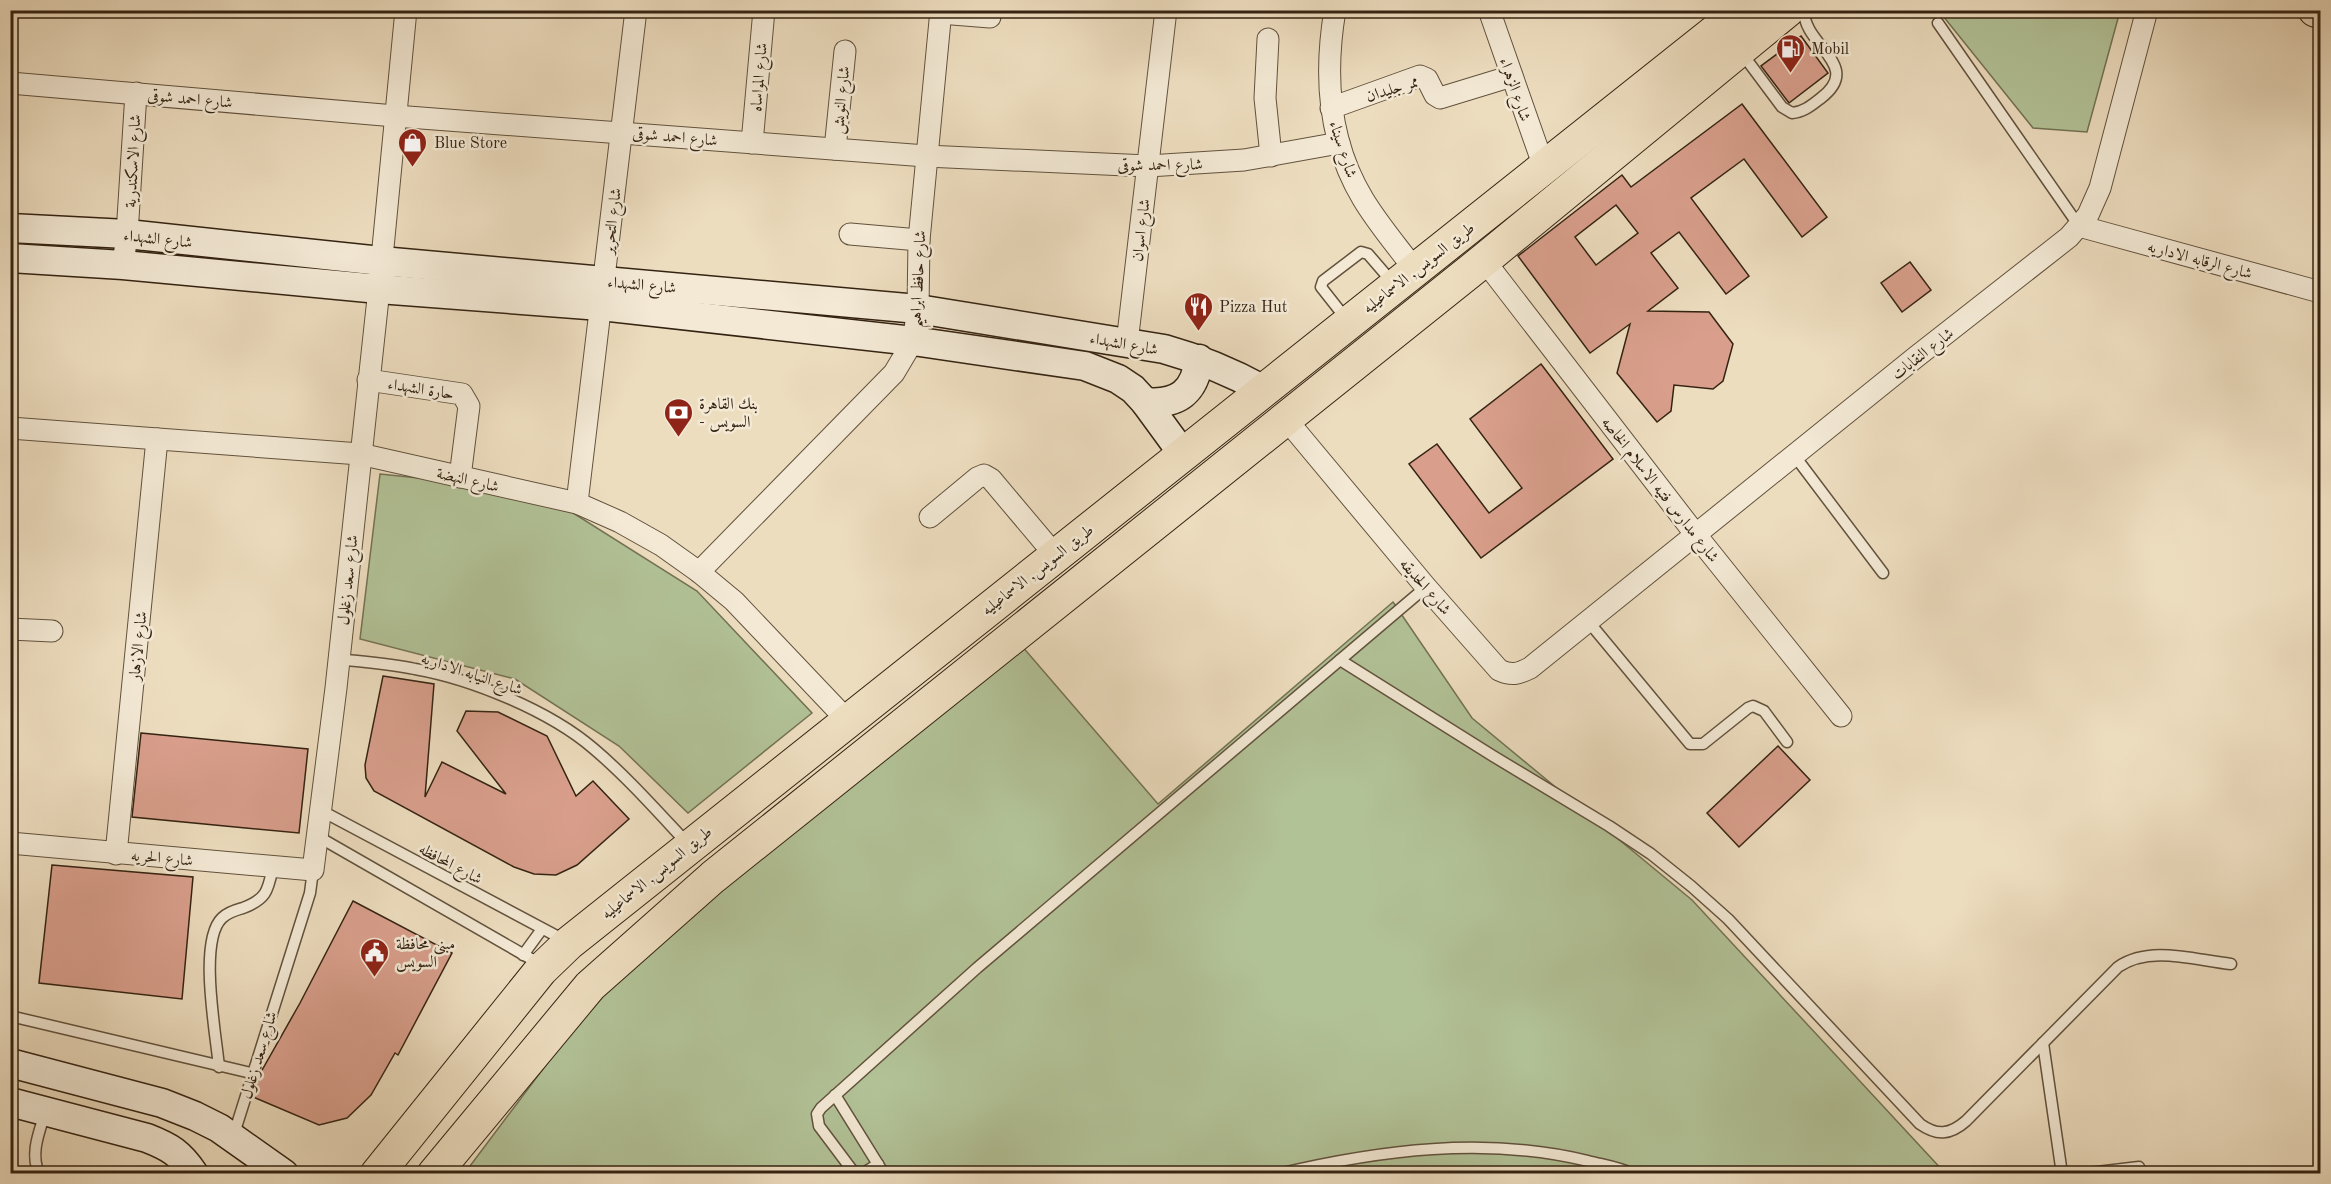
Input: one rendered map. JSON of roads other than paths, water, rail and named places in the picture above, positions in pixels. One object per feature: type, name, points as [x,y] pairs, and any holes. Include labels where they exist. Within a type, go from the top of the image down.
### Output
[{"type":"main road","points":[[434,1173],[572,1006],[608,969],[722,870],[1484,260],[1788,10]]},
{"type":"main road","points":[[2315,10],[2320,12]]},
{"type":"main road","name":"طريق السويس, الاسماعيليه","points":[[377,1173],[534,967],[563,936],[689,846],[1405,278],[1736,11]]},
{"type":"main road","points":[[563,936],[579,945],[590,961],[608,969]]},
{"type":"main road","points":[[534,967],[563,988],[572,1006]]},
{"type":"street","name":"شارع سعد زغلول","points":[[313,870],[379,289],[406,10]]},
{"type":"street","name":"شارع التحرير","points":[[577,503],[636,10]]},
{"type":"street","name":"شارع المواساه","points":[[752,143],[764,10]]},
{"type":"street","name":"شارع اسوان","points":[[1127,343],[1166,10]]},
{"type":"street","name":"شارع سيناء","points":[[1335,10],[1328,71],[1331,108],[1339,143],[1348,170],[1377,221],[1405,278]]},
{"type":"street","name":"شارع الزهراء","points":[[1489,10],[1544,167]]},
{"type":"street","name":"شارع النقابات","points":[[1588,621],[2069,237],[2092,209],[2100,188],[2147,10]]},
{"type":"street","points":[[941,12],[990,17]]},
{"type":"street","name":"شارع حافظ ابراهيم","points":[[699,572],[894,373],[913,341],[918,309],[919,240],[926,156],[941,12]]},
{"type":"street","points":[[1268,39],[1265,98],[1271,156]]},
{"type":"street","name":"شارع النويش","points":[[835,149],[845,51]]},
{"type":"street","name":"ممر جليدان","points":[[1331,108],[1420,76],[1427,79],[1435,95],[1440,98],[1512,76]]},
{"type":"street","name":"شارع احمد شوقى","points":[[10,83],[395,116],[926,156],[1148,166],[1216,163],[1271,156],[1339,143]]},
{"type":"street","name":"شارع الاسكندرية","points":[[123,265],[128,234],[136,93]]},
{"type":"street","name":"شارع الرقابه الاداريه","points":[[2079,226],[2320,292]]},
{"type":"street","name":"شارع الشهداء","points":[[10,228],[128,234],[381,261],[1085,366],[1118,379],[1145,402],[1183,454]]},
{"type":"street","points":[[850,234],[919,240]]},
{"type":"street","name":"شارع الشهداء","points":[[10,258],[123,265],[379,289],[602,293],[918,309],[1164,349],[1199,359],[1264,390]]},
{"type":"street","name":"شارع مدارس فتيه الاسلام الخاصه","points":[[1484,260],[1696,535],[1841,716]]},
{"type":"street","points":[[1145,402],[1161,403],[1176,398],[1189,389],[1197,375],[1199,359]]},
{"type":"street","name":"حارة الشهداء","points":[[368,380],[462,394],[469,406],[460,477]]},
{"type":"street","name":"شارع الحديقه","points":[[1285,418],[1426,587],[1499,670],[1509,675],[1519,674],[1530,668],[1588,621]]},
{"type":"street","name":"شارع النهضة","points":[[10,428],[360,454],[577,503],[620,522],[661,545],[699,572],[734,601],[848,720]]},
{"type":"street","name":"شارع الازهار","points":[[116,854],[157,439]]},
{"type":"street","points":[[930,517],[977,477],[984,475],[991,479],[1055,555]]},
{"type":"street","points":[[10,629],[52,631]]},
{"type":"street","name":"شارع الحريه","points":[[10,843],[313,870]]},
{"type":"street","points":[[10,1064],[162,1103],[195,1116],[233,1137],[260,1159],[284,1173]]},
{"type":"street","points":[[10,1102],[147,1138],[174,1150],[194,1173]]},
{"type":"street","points":[[174,1150],[195,1116]]},
{"type":"lane","points":[[1739,50],[1782,107],[1792,113],[1804,111],[1834,87],[1837,79],[1837,71],[1803,18],[1804,10]]},
{"type":"lane","points":[[1938,23],[2079,226]]},
{"type":"lane","points":[[1348,322],[1321,284],[1358,253],[1365,252],[1405,278]]},
{"type":"lane","points":[[1794,455],[1883,573]]},
{"type":"lane","points":[[855,1173],[819,1126],[817,1120],[821,1108],[977,968],[1426,587]]},
{"type":"lane","points":[[1588,621],[1690,744],[1702,744],[1748,708],[1754,706],[1764,711],[1787,742]]},
{"type":"lane","name":"شارع النيابه الاداريه","points":[[338,659],[417,669],[509,698],[552,720],[592,747],[628,780],[689,846]]},
{"type":"lane","points":[[1340,660],[1609,826],[1683,879],[1728,919],[1920,1124],[1931,1131],[1944,1134],[1956,1130],[2118,967],[2127,961],[2150,954],[2231,964]]},
{"type":"lane","name":"شارع المحافظه","points":[[320,810],[563,936]]},
{"type":"lane","points":[[317,836],[534,967]]},
{"type":"lane","points":[[219,1067],[210,994],[212,936],[222,918],[263,897],[268,889],[273,867]]},
{"type":"lane","name":"شارع سعد زغلول","points":[[233,1137],[251,1073],[309,893],[313,870]]},
{"type":"lane","points":[[10,1016],[251,1073]]},
{"type":"lane","points":[[2043,1043],[2062,1173]]},
{"type":"lane","points":[[835,1095],[881,1169],[862,1173]]},
{"type":"lane","points":[[39,1173],[35,1156],[36,1146],[46,1111]]},
{"type":"lane","points":[[1278,1173],[1386,1152],[1443,1148],[1505,1149],[1566,1156],[1633,1173]]},
{"type":"lane","points":[[2080,1173],[2139,1167]]},
{"type":"place","name":"Mobil","points":[[1790,74]]},
{"type":"place","name":"Blue Store","points":[[413,168]]},
{"type":"place","name":"Pizza Hut","points":[[1198,332]]},
{"type":"place","name":"بنك القاهرة - السويس","points":[[678,438]]},
{"type":"place","name":"مبنى محافظة السويس","points":[[375,978]]}]
